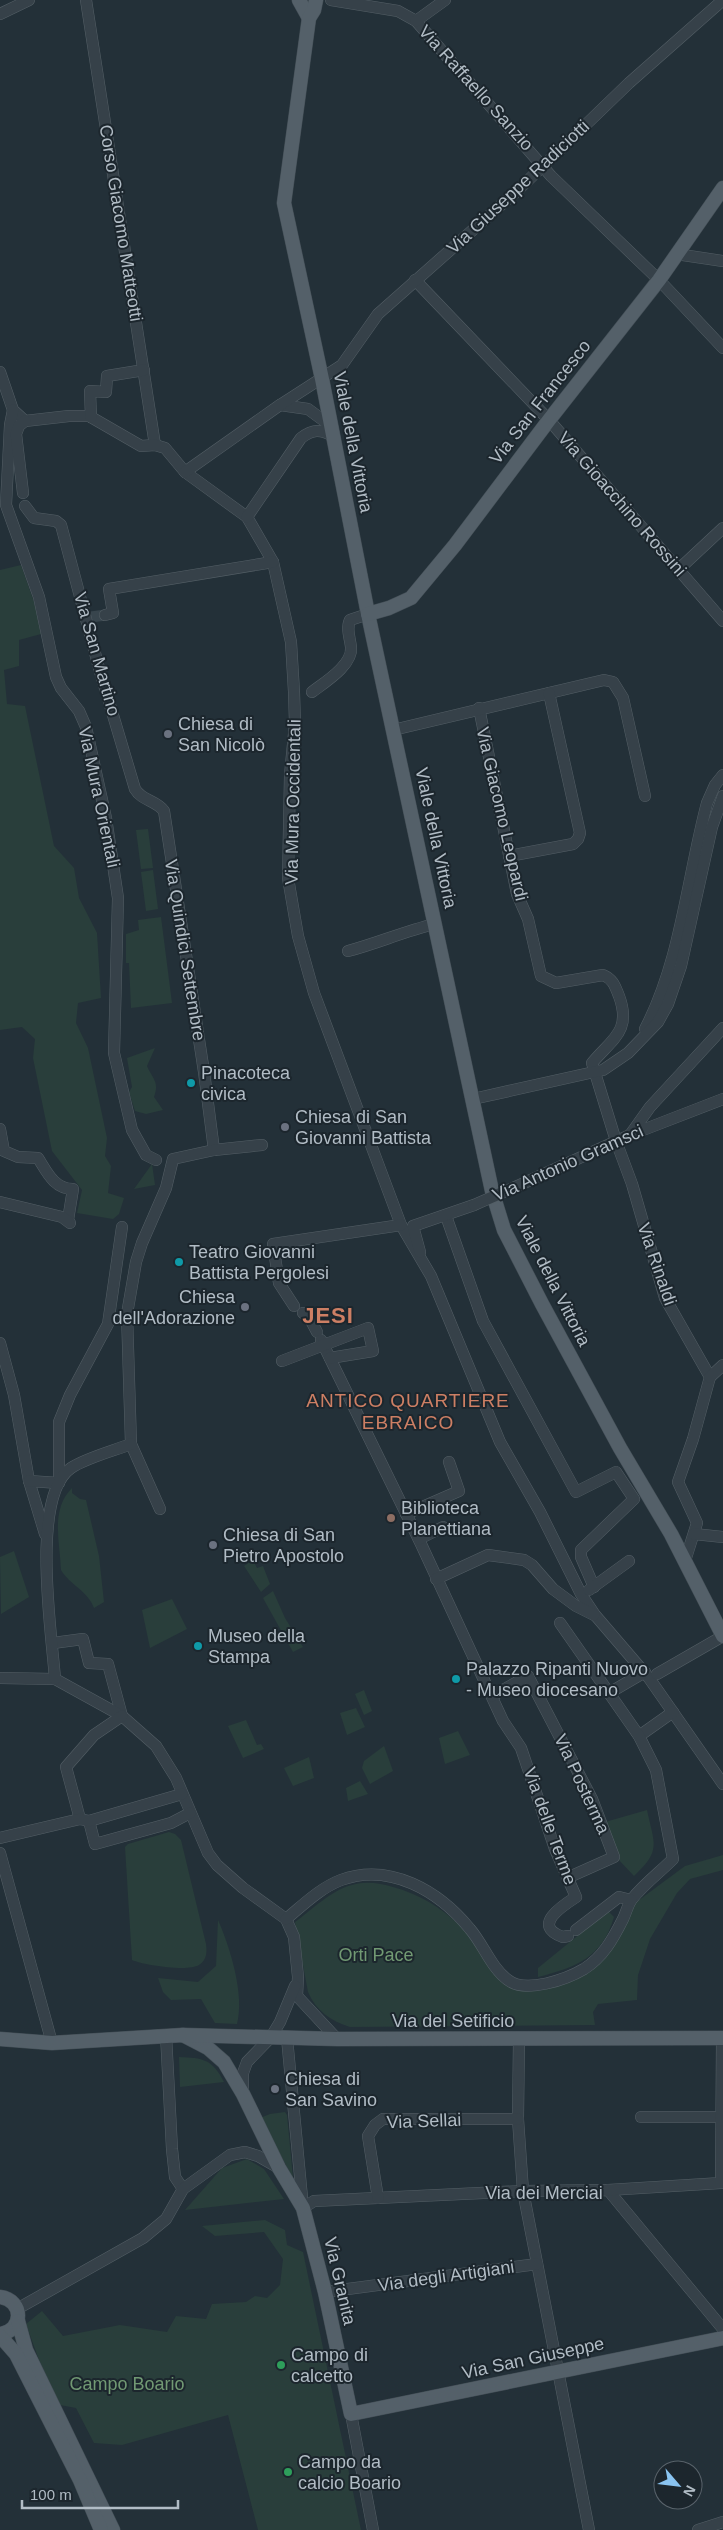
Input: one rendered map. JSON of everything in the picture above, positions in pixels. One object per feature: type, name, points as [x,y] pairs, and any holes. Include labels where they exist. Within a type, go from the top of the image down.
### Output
[{"type":"main road","points":[[299,0],[309,18]]},
{"type":"main road","name":"Viale della Vittoria","points":[[316,0],[314,10],[309,18],[284,203],[322,379],[368,614],[492,1191],[504,1230],[620,1448],[685,1561],[723,1636]]},
{"type":"main road","name":"Via San Francesco","points":[[368,614],[389,608],[411,598],[455,545],[549,420],[659,280],[723,188]]},
{"type":"main road","name":"Via del Setificio","points":[[0,2039],[52,2043],[166,2035],[337,2039],[722,2038]]},
{"type":"main road","points":[[183,2035],[218,2055],[243,2094],[279,2168],[303,2208]]},
{"type":"main road","name":"Via Granita","points":[[303,2208],[325,2292],[351,2414]]},
{"type":"main road","points":[[1,2295],[9,2299],[18,2315],[26,2350],[113,2530]]},
{"type":"main road","points":[[18,2315],[11,2331],[0,2335],[16,2354],[80,2480],[101,2530]]},
{"type":"main road","name":"Via San Giuseppe","points":[[351,2414],[723,2338]]},
{"type":"street","points":[[0,14],[29,0]]},
{"type":"street","name":"Corso Giacomo Matteotti","points":[[86,0],[155,445]]},
{"type":"street","name":"Via Raffaello Sanzio","points":[[331,0],[398,11],[416,21],[544,166],[659,280],[723,348]]},
{"type":"street","points":[[416,21],[445,0]]},
{"type":"street","name":"Via Giuseppe Radiciotti","points":[[185,472],[280,405],[342,365],[378,314],[544,166],[629,83],[723,0]]},
{"type":"street","points":[[676,254],[723,260]]},
{"type":"street","name":"Via Gioacchino Rossini","points":[[415,280],[549,420],[723,621]]},
{"type":"street","points":[[91,417],[90,392],[106,392],[107,376],[144,370]]},
{"type":"street","points":[[0,372],[13,410],[25,421]]},
{"type":"street","points":[[280,405],[308,409],[332,431]]},
{"type":"street","name":"Via Mura Orientali","points":[[13,410],[10,425],[6,505],[40,597],[56,677],[61,688],[79,711],[86,727],[106,818],[118,898],[114,1053],[132,1130],[146,1155],[161,1160]]},
{"type":"street","points":[[23,493],[16,434],[19,426],[25,421],[69,416],[91,417],[141,446],[155,445]]},
{"type":"street","points":[[247,516],[301,438],[310,432],[318,430],[332,431]]},
{"type":"street","name":"Via Mura Occidentali","points":[[155,445],[165,448],[185,472],[247,516],[273,562],[291,642],[295,722],[290,776],[288,878],[298,936],[314,993],[400,1225],[421,1259]]},
{"type":"street","name":"Via San Martino","points":[[25,506],[34,518],[56,521],[61,525],[135,789],[143,798],[156,803],[164,811]]},
{"type":"street","points":[[679,569],[723,528]]},
{"type":"street","points":[[105,615],[113,614],[109,589],[273,562]]},
{"type":"street","points":[[312,692],[330,679],[350,658],[351,649],[348,628],[350,620],[368,614]]},
{"type":"street","points":[[393,730],[479,708],[604,680],[613,682],[618,687],[623,698],[645,796]]},
{"type":"street","points":[[509,856],[573,844],[578,839],[580,833],[549,693]]},
{"type":"street","name":"Via Giacomo Leopardi","points":[[479,708],[517,894],[528,919],[541,976],[556,983],[603,975],[614,983],[624,1009],[623,1023],[614,1040],[594,1068]]},
{"type":"street","points":[[638,1044],[667,980],[707,803],[723,775]]},
{"type":"street","points":[[473,1100],[617,1062],[638,1044],[658,1022],[676,984],[712,826],[723,796]]},
{"type":"street","name":"Via Quindici Settembre","points":[[164,811],[214,1150]]},
{"type":"street","points":[[348,952],[382,941],[401,932],[435,924]]},
{"type":"street","points":[[630,1135],[650,1107],[723,1028]]},
{"type":"street","name":"Via Rinaldi","points":[[594,1068],[616,1141],[632,1184],[665,1298],[710,1378]]},
{"type":"street","name":"Via Antonio Gramsci","points":[[421,1259],[413,1226],[446,1216],[630,1135],[723,1099]]},
{"type":"street","points":[[650,1107],[650,1117],[659,1124]]},
{"type":"street","points":[[0,1129],[4,1151],[18,1158],[38,1158],[55,1184],[73,1189],[69,1221],[0,1202]]},
{"type":"street","points":[[160,1509],[131,1444],[127,1314],[130,1290],[142,1243],[160,1204],[161,1160],[214,1150],[262,1145]]},
{"type":"street","points":[[446,1216],[482,1321],[576,1492],[616,1472],[634,1499],[581,1550],[581,1557],[594,1587]]},
{"type":"street","name":"Via delle Terme","points":[[400,1225],[273,1244],[279,1283],[298,1309],[309,1317],[321,1339],[419,1540],[503,1721],[524,1756],[555,1848],[576,1897],[554,1911],[550,1919],[550,1926],[557,1935],[563,1937],[572,1933],[619,1897],[631,1900]]},
{"type":"street","points":[[59,1483],[59,1422],[70,1395],[108,1324],[122,1227]]},
{"type":"street","points":[[421,1259],[431,1276],[500,1442],[540,1512],[581,1594],[595,1615],[644,1672],[723,1784]]},
{"type":"street","points":[[282,1361],[321,1339],[368,1328],[373,1351],[332,1362]]},
{"type":"street","points":[[0,1344],[14,1395],[29,1480],[38,1502],[46,1538],[55,1679]]},
{"type":"street","points":[[685,1561],[697,1523],[678,1482],[693,1439],[710,1378],[723,1365]]},
{"type":"street","points":[[46,1538],[53,1499],[59,1483],[70,1469],[131,1444]]},
{"type":"street","points":[[406,1514],[459,1491],[449,1462]]},
{"type":"street","points":[[29,1480],[59,1483]]},
{"type":"street","points":[[419,1540],[443,1527]]},
{"type":"street","points":[[694,1534],[723,1537]]},
{"type":"street","points":[[435,1577],[472,1560],[488,1555],[524,1560],[532,1565],[553,1589],[576,1606],[595,1615]]},
{"type":"street","points":[[581,1594],[594,1587],[629,1561]]},
{"type":"street","points":[[286,1920],[319,1892],[340,1880],[363,1874],[384,1874],[429,1891],[469,1927],[509,1981],[521,1985],[540,1985],[563,1979],[599,1958],[613,1939],[631,1900],[673,1859],[656,1770],[639,1736],[560,1623]]},
{"type":"street","points":[[657,1674],[723,1636]]},
{"type":"street","points":[[53,1644],[83,1639],[88,1662],[108,1664],[122,1716]]},
{"type":"street","points":[[610,1693],[644,1672]]},
{"type":"street","name":"Via Posterma","points":[[493,1697],[528,1676],[592,1799],[614,1857],[568,1878]]},
{"type":"street","points":[[0,1678],[55,1679],[122,1716],[156,1746],[176,1778],[208,1853],[217,1865],[243,1888],[286,1920],[294,1937],[298,1977],[297,1996],[309,2012],[337,2039]]},
{"type":"street","points":[[639,1736],[673,1712]]},
{"type":"street","points":[[122,1716],[94,1735],[66,1767],[84,1820],[95,1844],[171,1823],[190,1813]]},
{"type":"street","points":[[0,1838],[84,1820],[182,1794]]},
{"type":"street","points":[[0,1853],[52,2043]]},
{"type":"street","points":[[243,2094],[243,2073],[246,2062],[271,2037],[280,2022],[298,1977]]},
{"type":"street","points":[[166,2035],[175,2177],[183,2190]]},
{"type":"street","name":"Via Granita","points":[[287,2038],[303,2208]]},
{"type":"street","points":[[608,2190],[721,2183],[722,2038]]},
{"type":"street","points":[[519,2039],[518,2119],[523,2191],[560,2372],[589,2530]]},
{"type":"street","points":[[641,2117],[721,2117]]},
{"type":"street","name":"Via Sellai","points":[[378,2198],[368,2136],[374,2125],[383,2119],[518,2119]]},
{"type":"street","points":[[18,2315],[142,2238],[166,2219],[183,2190],[230,2156],[245,2152],[258,2156],[279,2168]]},
{"type":"street","name":"Via dei Merciai","points":[[303,2208],[314,2200],[523,2191],[608,2190],[723,2329]]},
{"type":"street","name":"Via degli Artigiani","points":[[325,2292],[537,2264]]},
{"type":"street","name":"Via Granita","points":[[351,2414],[373,2530]]},
{"type":"street","points":[[698,2530],[723,2522]]},
{"type":"green space","points":[[21,565],[34,602],[41,634],[19,640],[19,666],[4,670],[7,704],[25,706],[54,846],[74,868],[79,898],[97,933],[101,998],[78,1003],[76,1023],[88,1048],[107,1138],[105,1156],[111,1166],[108,1193],[124,1198],[119,1214],[113,1219],[77,1213],[82,1190],[52,1151],[33,1058],[35,1039],[22,1027],[0,1030],[0,570]]},
{"type":"green space","points":[[148,829],[153,868],[141,869],[136,830]]},
{"type":"green space","points":[[153,870],[158,909],[146,911],[141,872]]},
{"type":"green space","points":[[161,917],[172,1003],[131,1008],[129,963],[126,963],[126,934],[139,930],[138,920]]},
{"type":"green space","points":[[155,1048],[147,1066],[156,1084],[154,1097],[163,1110],[146,1114],[135,1111],[129,1092],[132,1087],[127,1058]]},
{"type":"green space","points":[[152,1164],[155,1185],[134,1189]]},
{"type":"green space","points":[[72,1488],[72,1493],[80,1499],[86,1500],[99,1556],[104,1602],[94,1608],[88,1597],[61,1570],[58,1538],[59,1516],[65,1497]]},
{"type":"green space","points":[[14,1551],[29,1597],[1,1614],[0,1557]]},
{"type":"green space","points":[[253,1560],[257,1568],[263,1566],[270,1584],[261,1592],[244,1566]]},
{"type":"green space","points":[[273,1591],[285,1618],[303,1647],[293,1652],[263,1598]]},
{"type":"green space","points":[[172,1599],[187,1629],[150,1648],[142,1610]]},
{"type":"green space","points":[[364,1690],[372,1711],[364,1715],[355,1694]]},
{"type":"green space","points":[[356,1708],[365,1727],[347,1735],[340,1713]]},
{"type":"green space","points":[[246,1720],[257,1745],[261,1744],[264,1749],[243,1758],[228,1726]]},
{"type":"green space","points":[[458,1731],[470,1755],[445,1764],[439,1738]]},
{"type":"green space","points":[[384,1746],[393,1771],[370,1784],[362,1768],[364,1761]]},
{"type":"green space","points":[[309,1757],[314,1778],[293,1786],[284,1768]]},
{"type":"green space","points":[[360,1781],[368,1794],[348,1801],[346,1788]]},
{"type":"green space","points":[[647,1810],[654,1846],[649,1860],[634,1876],[618,1859],[605,1822]]},
{"type":"green space","points":[[169,1832],[175,1834],[181,1840],[206,1944],[205,1958],[202,1963],[193,1967],[166,1967],[132,1960],[125,1847],[128,1844]]},
{"type":"green space","name":"Orti Pace","points":[[723,1855],[723,1870],[690,1879],[677,1893],[650,1939],[638,1975],[637,2000],[598,2004],[593,2012],[595,2025],[350,2027],[337,2022],[320,2010],[308,1992],[295,1922],[329,1896],[352,1885],[362,1883],[383,1884],[413,1894],[432,1904],[448,1915],[477,1942],[517,1989],[539,1991],[566,1983],[601,1963],[617,1941],[635,1903],[685,1866]]},
{"type":"green space","points":[[608,1911],[614,1917],[609,1931],[595,1951],[586,1959],[576,1964],[538,1977],[538,1968]]},
{"type":"green space","points":[[218,1920],[231,1957],[238,1985],[239,2012],[237,2024],[215,2023],[201,1999],[171,2000],[163,1992],[158,1978],[198,1982],[216,1966]]},
{"type":"green space","points":[[179,2057],[206,2061],[220,2074],[224,2082],[180,2087]]},
{"type":"green space","points":[[285,2112],[287,2115],[293,2178],[260,2118],[270,2114]]},
{"type":"green space","points":[[247,2159],[264,2169],[284,2199],[185,2210],[222,2168]]},
{"type":"green space","name":"Campo Boario","points":[[265,2220],[285,2230],[287,2245],[303,2252],[361,2530],[258,2530],[228,2415],[122,2445],[94,2443],[76,2408],[60,2405],[39,2360],[26,2324],[42,2311],[63,2336],[120,2325],[167,2332],[176,2316],[206,2319],[212,2304],[246,2302],[255,2296],[267,2298],[280,2285],[283,2259],[264,2232],[215,2236],[202,2226]]},
{"type":"tunnel","points":[[91,617],[105,615]]},
{"type":"place","name":"Chiesa di San Nicolò","points":[[168,734]]},
{"type":"place","name":"Pinacoteca civica","points":[[191,1083]]},
{"type":"place","name":"Chiesa di San Giovanni Battista","points":[[285,1127]]},
{"type":"place","name":"Teatro Giovanni Battista Pergolesi","points":[[179,1262]]},
{"type":"place","name":"Chiesa dell'Adorazione","points":[[245,1307]]},
{"type":"place","name":"Biblioteca Planettiana","points":[[391,1518]]},
{"type":"place","name":"Chiesa di San Pietro Apostolo","points":[[213,1545]]},
{"type":"place","name":"Museo della Stampa","points":[[198,1646]]},
{"type":"place","name":"Palazzo Ripanti Nuovo - Museo diocesano","points":[[456,1679]]},
{"type":"place","name":"Chiesa di San Savino","points":[[275,2089]]},
{"type":"place","name":"Campo di calcetto","points":[[281,2365]]},
{"type":"place","name":"Campo da calcio Boario","points":[[288,2472]]},
{"type":"district","name":"JESI","points":[[328,1315]]},
{"type":"district","name":"ANTICO QUARTIERE EBRAICO","points":[[408,1411]]}]
